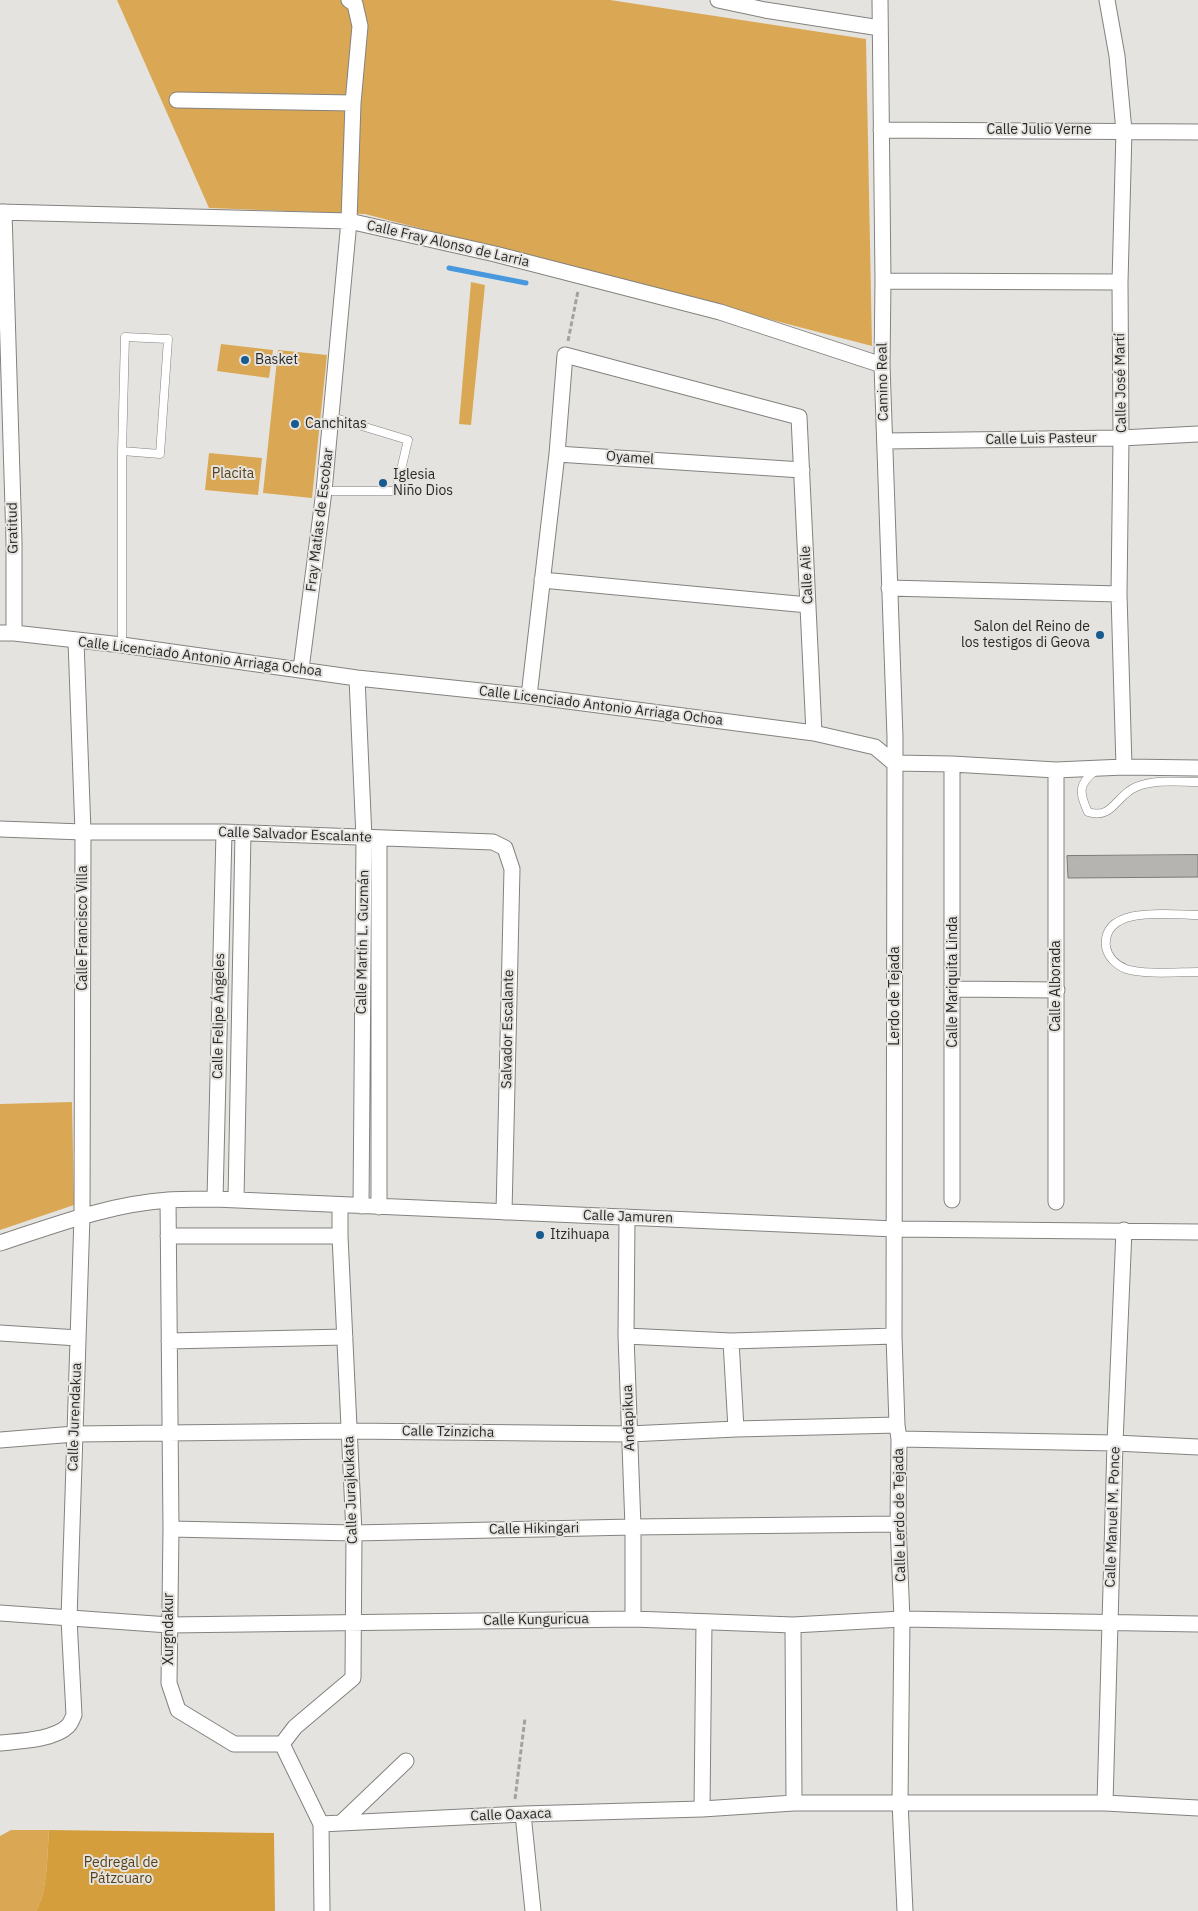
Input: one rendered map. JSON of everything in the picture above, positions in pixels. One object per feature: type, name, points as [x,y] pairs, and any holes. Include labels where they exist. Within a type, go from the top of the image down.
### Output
[{"type":"street","name":"Fray Matías de Escobar","points":[[301,669],[332,417],[349,221],[353,103],[360,26],[355,4],[350,0]]},
{"type":"street","points":[[718,0],[765,5],[880,28]]},
{"type":"street","name":"Camino Real","points":[[880,0],[882,365],[895,737],[894,764]]},
{"type":"street","name":"Calle José Martí","points":[[1107,0],[1117,56],[1124,131],[1120,282],[1119,594],[1124,767]]},
{"type":"street","points":[[177,100],[353,103]]},
{"type":"street","name":"Calle Julio Verne","points":[[881,130],[1198,132]]},
{"type":"street","name":"Calle Fray Alonso de Larria","points":[[2,212],[349,221],[495,254],[720,312],[882,365]]},
{"type":"street","name":"Gratitud","points":[[2,212],[7,633]]},
{"type":"street","points":[[883,281],[1120,282]]},
{"type":"street","points":[[529,696],[557,454],[565,355]]},
{"type":"street","name":"Calle Aile","points":[[565,355],[799,417],[814,733]]},
{"type":"street","name":"Calle Luis Pasteur","points":[[884,441],[1121,438],[1198,434]]},
{"type":"street","name":"Oyamel","points":[[557,454],[802,470]]},
{"type":"street","points":[[542,580],[808,605]]},
{"type":"street","points":[[889,588],[1119,594]]},
{"type":"street","name":"Calle Licenciado Antonio Arriaga Ochoa","points":[[7,633],[122,645],[357,678],[529,696],[814,733],[875,747],[894,764]]},
{"type":"street","name":"Calle Francisco Villa","points":[[76,641],[83,832],[82,1216]]},
{"type":"street","name":"Calle Martín L. Guzmán","points":[[357,678],[372,838],[380,1023],[379,1207]]},
{"type":"street","points":[[894,764],[952,764],[1056,770],[1124,767],[1198,768]]},
{"type":"street","name":"Lerdo de Tejada","points":[[894,764],[894,1229]]},
{"type":"street","name":"Calle Mariquita Linda","points":[[952,764],[952,1200]]},
{"type":"street","name":"Calle Alborada","points":[[1056,770],[1056,1202]]},
{"type":"street","name":"Calle Salvador Escalante","points":[[0,829],[83,832],[224,832],[493,842],[505,848]]},
{"type":"street","name":"Calle Felipe Ángeles","points":[[214,1199],[224,832]]},
{"type":"street","name":"Calle Felipe Ángeles","points":[[236,1199],[243,833]]},
{"type":"street","name":"Calle Martín L. Guzmán","points":[[361,1206],[362,1021],[372,838]]},
{"type":"street","name":"Salvador Escalante","points":[[504,1212],[512,869],[505,848]]},
{"type":"street","points":[[953,989],[1056,990]]},
{"type":"street","points":[[362,1021],[380,1023]]},
{"type":"street","points":[[219,1024],[239,1025]]},
{"type":"street","name":"Calle Jamuren","points":[[0,1243],[82,1216],[168,1200],[214,1199],[894,1229],[1198,1232]]},
{"type":"street","name":"Xurgndakur","points":[[168,1200],[169,1683],[178,1710],[234,1744],[282,1744]]},
{"type":"street","name":"Calle Jurajkukata","points":[[282,1744],[295,1727],[353,1678],[354,1533],[344,1337],[340,1206]]},
{"type":"street","name":"Calle Jurendakua","points":[[0,1743],[36,1739],[59,1732],[69,1725],[74,1715],[69,1619],[82,1216]]},
{"type":"street","name":"Andapikua","points":[[627,1217],[626,1336],[633,1527],[633,1619]]},
{"type":"street","name":"Calle Lerdo de Tejada","points":[[894,1229],[894,1336],[902,1619],[900,1802],[905,1911]]},
{"type":"street","name":"Calle Manuel M. Ponce","points":[[1105,1803],[1115,1442],[1124,1230]]},
{"type":"street","points":[[168,1236],[340,1236]]},
{"type":"street","points":[[0,1333],[78,1338]]},
{"type":"street","points":[[626,1336],[731,1341],[894,1336]]},
{"type":"street","points":[[169,1342],[344,1337]]},
{"type":"street","points":[[731,1341],[736,1429]]},
{"type":"street","name":"Calle Tzinzicha","points":[[0,1440],[75,1434],[349,1431],[629,1434],[736,1429],[898,1432],[1198,1447]]},
{"type":"street","name":"Calle Hikingari","points":[[170,1529],[354,1533],[898,1524]]},
{"type":"street","name":"Calle Kunguricua","points":[[0,1613],[169,1626],[633,1619],[793,1625],[902,1619],[1198,1624]]},
{"type":"street","points":[[702,1809],[704,1622]]},
{"type":"street","points":[[793,1625],[794,1803]]},
{"type":"street","points":[[282,1744],[321,1824],[322,1911]]},
{"type":"street","points":[[341,1823],[406,1761]]},
{"type":"street","name":"Calle Oaxaca","points":[[321,1824],[518,1814],[702,1809],[794,1803],[1105,1803],[1198,1808]]},
{"type":"street","points":[[518,1814],[533,1911]]},
{"type":"lane","points":[[122,451],[160,454],[168,340],[125,337],[122,451],[122,645]]},
{"type":"lane","points":[[324,491],[396,491],[408,440],[332,417]]},
{"type":"lane","points":[[1098,768],[1086,778],[1081,786],[1082,801],[1088,812],[1098,815],[1105,813],[1124,794],[1135,787],[1151,782],[1198,782]]},
{"type":"lane","points":[[1198,916],[1138,915],[1128,917],[1111,927],[1106,938],[1106,948],[1111,958],[1118,965],[1126,969],[1198,972]]},
{"type":"path","points":[[565,355],[581,276]]},
{"type":"path","points":[[518,1814],[525,1718]]},
{"type":"green space","points":[[117,0],[610,0],[866,39],[872,346],[365,214],[209,208]]},
{"type":"green space","points":[[471,282],[485,285],[471,425],[459,424]]},
{"type":"green space","name":"Basket","points":[[221,344],[273,350],[269,378],[217,371]]},
{"type":"green space","name":"Canchitas","points":[[278,350],[327,355],[312,498],[263,493]]},
{"type":"green space","name":"Placita","points":[[209,453],[262,458],[258,495],[205,490]]},
{"type":"green space","points":[[72,1102],[74,1205],[0,1230],[0,1104]]},
{"type":"green space","points":[[11,1830],[49,1830],[45,1883],[36,1911],[0,1911],[0,1836]]},
{"type":"green space","name":"Pedregal de Pátzcuaro","points":[[49,1830],[274,1833],[275,1911],[36,1911],[45,1883]]},
{"type":"building","points":[[1198,855],[1198,877],[1068,878],[1067,856]]},
{"type":"waterway","points":[[449,268],[526,283]]},
{"type":"place","name":"Basket","points":[[245,360]]},
{"type":"place","name":"Canchitas","points":[[295,424]]},
{"type":"place","name":"Iglesia Niño Dios","points":[[383,483]]},
{"type":"place","name":"Salon del Reino de los testigos di Geova","points":[[1100,635]]},
{"type":"place","name":"Itzihuapa","points":[[540,1235]]}]
